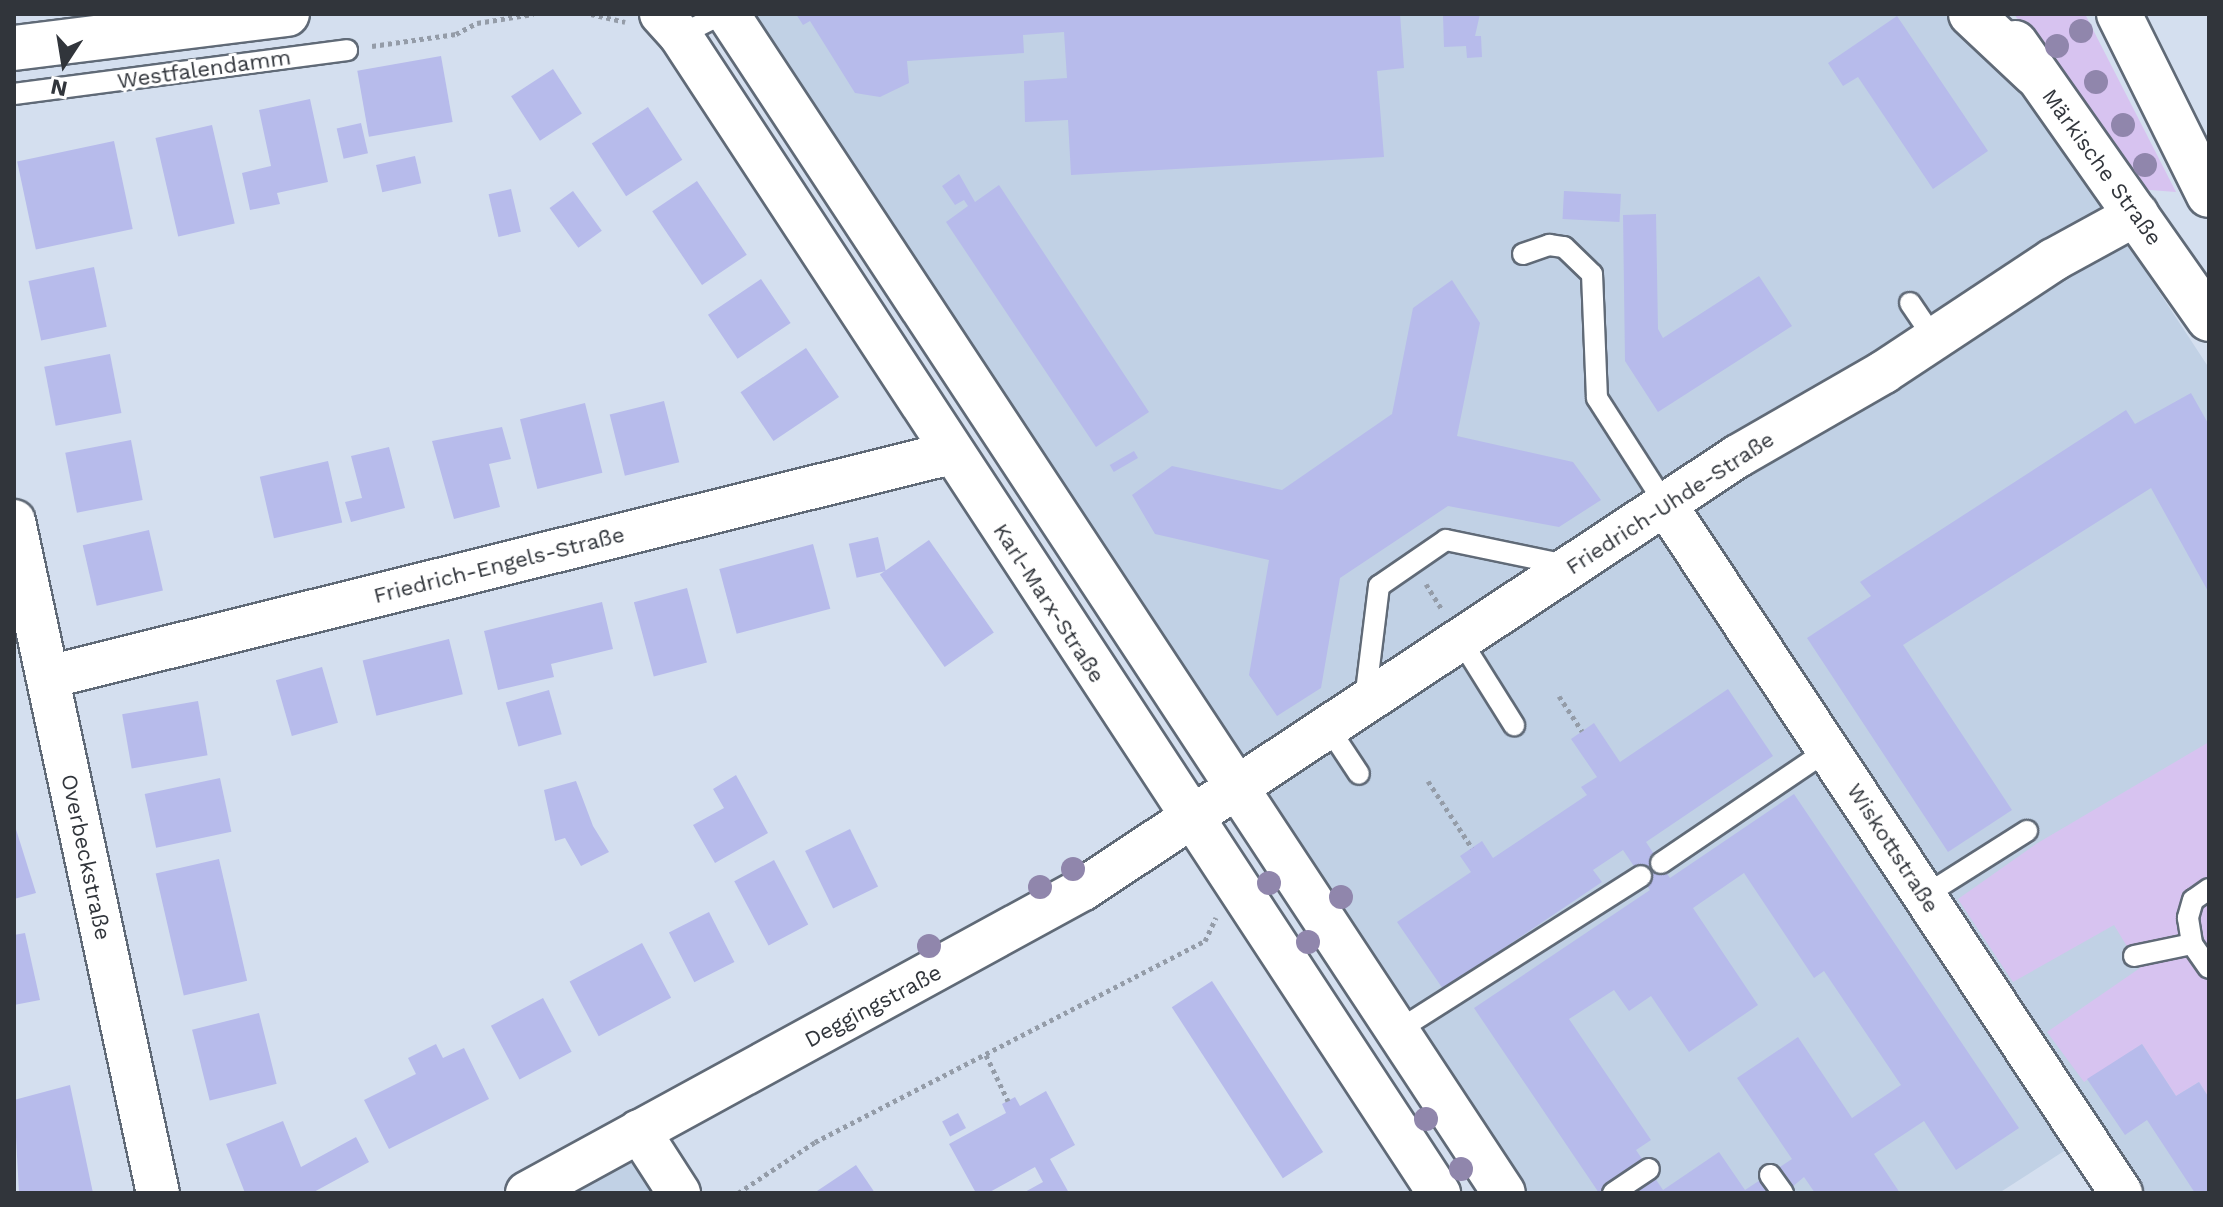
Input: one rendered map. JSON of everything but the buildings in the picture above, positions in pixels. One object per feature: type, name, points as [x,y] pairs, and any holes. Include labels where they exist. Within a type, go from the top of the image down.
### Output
[{"type":"main road","name":"Westfalendamm","points":[[14,48],[287,14]]},
{"type":"main road","points":[[1971,14],[2035,74]]},
{"type":"main road","name":"Märkische Straße","points":[[1996,14],[2209,319]]},
{"type":"main road","points":[[2119,14],[2209,195]]},
{"type":"main road","points":[[2137,214],[2209,206]]},
{"type":"street","name":"Karl-Marx-Straße","points":[[725,14],[1215,806],[1233,880],[1439,1193]]},
{"type":"street","name":"Karl-Marx-Straße","points":[[660,23],[951,453],[1215,806],[1397,1031],[1504,1193]]},
{"type":"street","name":"Friedrich-Uhde-Straße","points":[[1215,806],[1328,727],[1665,504],[1922,320],[2053,260],[2137,214]]},
{"type":"street","name":"Friedrich-Engels-Straße","points":[[48,677],[951,453]]},
{"type":"street","name":"Wiskottstraße","points":[[1665,504],[2121,1193]]},
{"type":"street","name":"Overbeckstraße","points":[[14,521],[158,1193]]},
{"type":"street","name":"Deggingstraße","points":[[527,1193],[1009,931],[1215,806]]},
{"type":"street","points":[[639,1131],[679,1193]]},
{"type":"lane","points":[[660,23],[725,14]]},
{"type":"lane","name":"Westfalendamm","points":[[14,94],[347,50]]},
{"type":"lane","points":[[1523,254],[1549,245],[1564,247],[1592,274],[1597,398],[1665,504]]},
{"type":"lane","points":[[1364,703],[1379,586],[1446,540],[1571,566]]},
{"type":"lane","points":[[1460,639],[1514,725]]},
{"type":"lane","points":[[1328,727],[1359,774]]},
{"type":"lane","points":[[1661,863],[1828,750]]},
{"type":"lane","points":[[1924,896],[2027,831]]},
{"type":"lane","points":[[1397,1031],[1641,876]]},
{"type":"lane","points":[[2209,889],[2193,900],[2188,918],[2192,944],[2209,968]]},
{"type":"lane","points":[[2134,956],[2192,944]]},
{"type":"lane","points":[[1613,1193],[1649,1169]]},
{"type":"lane","points":[[1770,1175],[1783,1193]]},
{"type":"path","points":[[347,50],[456,34],[477,23],[533,14]]},
{"type":"path","points":[[591,14],[622,22],[660,23]]},
{"type":"path","points":[[1412,563],[1460,639]]},
{"type":"path","points":[[1559,696],[1582,731]]},
{"type":"path","points":[[1428,781],[1472,848]]},
{"type":"path","points":[[738,1193],[815,1142],[1205,941],[1233,880]]},
{"type":"path","points":[[986,1055],[1008,1101]]},
{"type":"shaded area","points":[[745,14],[1948,14],[2023,84],[2209,368],[2209,1193],[2136,1193],[2095,1131],[1999,1193],[1523,1193]]},
{"type":"shaded area","points":[[2014,14],[2085,14],[2176,192],[2137,189]]},
{"type":"shaded area","points":[[2209,742],[2209,1098],[2199,1082],[2176,1096],[2142,1044],[2084,1082],[2047,1032],[2140,968],[2114,925],[2013,982],[1958,899],[2036,844]]},
{"type":"shaded area","points":[[633,1148],[663,1193],[552,1193]]}]
